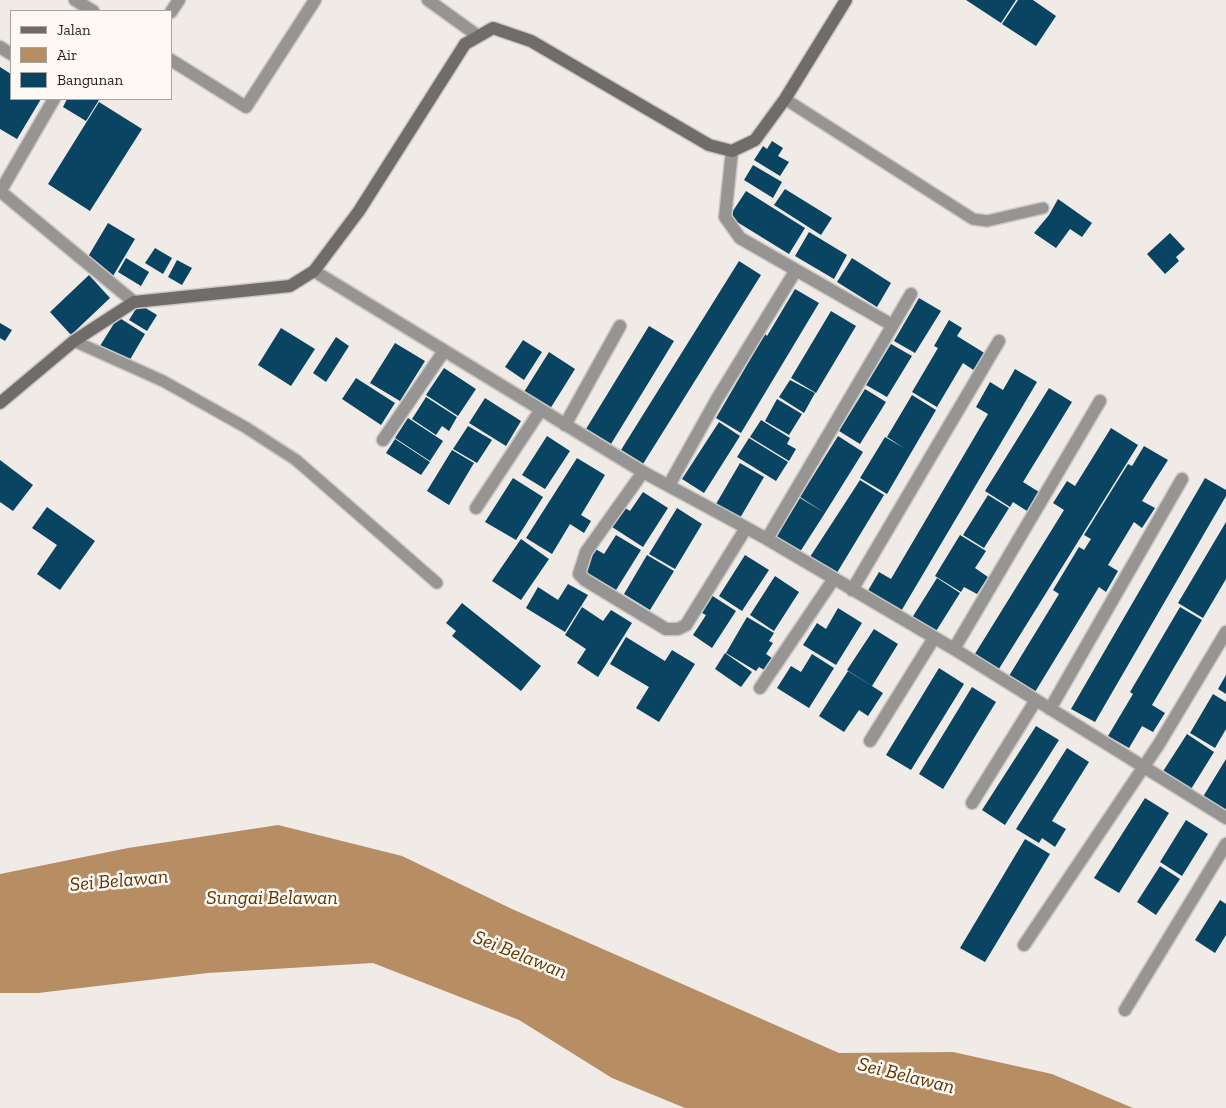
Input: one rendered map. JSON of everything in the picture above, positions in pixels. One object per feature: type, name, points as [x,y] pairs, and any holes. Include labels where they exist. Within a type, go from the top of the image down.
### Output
[{"type":"street","points":[[75,0],[91,10]]},
{"type":"street","points":[[172,10],[179,0]]},
{"type":"street","points":[[172,61],[246,107],[315,0]]},
{"type":"street","points":[[428,0],[478,36]]},
{"type":"street","points":[[0,403],[74,341],[134,302],[290,286],[314,271],[360,211],[465,44],[493,28],[531,41],[709,145],[732,151],[755,140],[786,99],[846,0]]},
{"type":"street","points":[[53,100],[0,191],[134,302]]},
{"type":"street","points":[[732,151],[725,217],[740,238],[892,325]]},
{"type":"street","points":[[669,485],[717,399],[796,270]]},
{"type":"street","points":[[314,271],[643,472],[767,539],[833,580],[954,649],[1226,818]]},
{"type":"street","points":[[767,539],[911,294]]},
{"type":"street","points":[[564,425],[620,326]]},
{"type":"street","points":[[852,590],[999,340]]},
{"type":"street","points":[[383,440],[444,351]]},
{"type":"street","points":[[954,649],[1100,401]]},
{"type":"street","points":[[476,508],[540,410]]},
{"type":"street","points":[[643,472],[586,552],[579,574],[585,580],[666,629],[678,629],[686,625],[746,528]]},
{"type":"street","points":[[1050,709],[1182,479]]},
{"type":"street","points":[[760,688],[833,580]]},
{"type":"street","points":[[1024,945],[1159,744],[1226,632]]},
{"type":"street","points":[[870,741],[934,638]]},
{"type":"street","points":[[972,803],[1036,700]]},
{"type":"street","points":[[1125,1010],[1226,844]]},
{"type":"lane","points":[[786,99],[973,219],[987,221],[1043,208]]},
{"type":"lane","points":[[74,341],[163,381],[245,427],[296,460],[437,583]]},
{"type":"water","name":"Sungai Belawan","points":[[278,825],[402,856],[512,909],[839,1053],[953,1052],[1052,1074],[1133,1108],[685,1108],[612,1078],[519,1020],[373,963],[208,973],[38,993],[0,993],[0,874],[128,848]]},
{"type":"building","points":[[966,0],[1016,0],[1001,23]]},
{"type":"building","points":[[1018,0],[1033,0],[1056,16],[1036,46],[1002,24]]},
{"type":"building","points":[[0,67],[10,73],[10,100],[40,100],[17,139],[0,129]]},
{"type":"building","points":[[66,100],[99,100],[86,121],[63,107]]},
{"type":"building","points":[[99,102],[142,129],[90,211],[48,184]]},
{"type":"building","points":[[772,141],[783,148],[778,156],[789,162],[780,176],[754,160],[763,146],[767,149]]},
{"type":"building","points":[[753,165],[782,182],[773,198],[744,180]]},
{"type":"building","points":[[785,189],[832,218],[821,235],[774,205]]},
{"type":"building","points":[[746,191],[805,228],[789,254],[729,217]]},
{"type":"building","points":[[1058,199],[1092,223],[1082,237],[1070,229],[1056,248],[1034,233],[1049,215]]},
{"type":"building","points":[[108,223],[135,239],[113,276],[86,260]]},
{"type":"building","points":[[809,232],[847,255],[834,279],[795,256]]},
{"type":"building","points":[[1170,233],[1185,249],[1176,257],[1179,261],[1165,274],[1147,254]]},
{"type":"building","points":[[155,248],[172,258],[163,274],[145,263]]},
{"type":"building","points":[[126,258],[149,272],[141,286],[118,272]]},
{"type":"building","points":[[852,258],[891,283],[877,307],[837,282]]},
{"type":"building","points":[[177,260],[192,268],[182,285],[168,277]]},
{"type":"building","points":[[739,261],[761,275],[643,464],[621,450]]},
{"type":"building","points":[[89,275],[110,298],[71,335],[50,312]]},
{"type":"building","points":[[795,289],[819,303],[741,433],[716,418],[765,334],[767,336]]},
{"type":"building","points":[[919,298],[941,311],[915,353],[894,341]]},
{"type":"building","points":[[139,304],[157,315],[147,331],[129,320]]},
{"type":"building","points":[[831,311],[856,326],[816,393],[791,378]]},
{"type":"building","points":[[118,317],[145,334],[128,363],[100,346]]},
{"type":"building","points":[[949,320],[962,328],[957,336],[986,354],[975,371],[963,363],[937,407],[912,392],[938,348],[934,346]]},
{"type":"building","points":[[0,323],[12,330],[5,341],[0,338]]},
{"type":"building","points":[[649,326],[674,341],[611,444],[586,429]]},
{"type":"building","points":[[281,328],[315,349],[291,386],[258,365]]},
{"type":"building","points":[[336,337],[349,346],[326,382],[313,373]]},
{"type":"building","points":[[523,340],[542,352],[524,380],[505,367]]},
{"type":"building","points":[[395,343],[425,361],[400,401],[370,383]]},
{"type":"building","points":[[891,344],[912,356],[887,397],[866,385]]},
{"type":"building","points":[[549,352],[575,369],[550,409],[524,392]]},
{"type":"building","points":[[444,368],[476,389],[458,416],[426,395]]},
{"type":"building","points":[[1015,369],[1037,382],[900,613],[866,594],[879,572],[891,579],[988,414],[976,407],[990,382],[1003,390]]},
{"type":"building","points":[[356,378],[395,403],[381,425],[342,399]]},
{"type":"building","points":[[790,380],[815,393],[804,413],[779,397]]},
{"type":"building","points":[[1049,388],[1072,402],[1023,482],[1039,492],[1027,511],[1013,502],[1010,507],[985,491]]},
{"type":"building","points":[[865,389],[886,402],[860,444],[839,431]]},
{"type":"building","points":[[912,395],[936,410],[887,494],[860,478],[885,437],[904,448],[887,437]]},
{"type":"building","points":[[426,397],[457,417],[449,431],[442,426],[436,435],[412,419]]},
{"type":"building","points":[[485,398],[521,421],[506,446],[469,423]]},
{"type":"building","points":[[777,399],[802,414],[789,435],[765,421]]},
{"type":"building","points":[[408,418],[443,441],[430,461],[395,438]]},
{"type":"building","points":[[761,420],[790,438],[787,444],[796,449],[789,461],[750,437]]},
{"type":"building","points":[[719,422],[740,436],[704,493],[682,479]]},
{"type":"building","points":[[468,426],[492,440],[477,463],[453,449]]},
{"type":"building","points":[[1111,428],[1138,445],[997,672],[973,657],[1064,510],[1053,503],[1067,481],[1075,486]]},
{"type":"building","points":[[547,436],[570,451],[545,489],[522,475]]},
{"type":"building","points":[[838,436],[863,452],[825,513],[800,497]]},
{"type":"building","points":[[749,438],[788,462],[776,481],[737,457]]},
{"type":"building","points":[[395,439],[430,462],[421,475],[386,453]]},
{"type":"building","points":[[1144,446],[1168,460],[1142,501],[1155,508],[1142,528],[1134,522],[1108,565],[1118,571],[1106,592],[1099,587],[1035,692],[1009,676],[1059,594],[1053,590],[1079,547],[1084,550],[1091,539],[1084,535],[1128,464],[1132,466]]},
{"type":"building","points":[[452,450],[474,463],[449,505],[427,491]]},
{"type":"building","points":[[577,458],[605,475],[581,515],[591,521],[584,533],[570,524],[552,554],[526,538]]},
{"type":"building","points":[[0,460],[33,485],[13,511],[0,502]]},
{"type":"building","points":[[740,463],[764,477],[740,518],[716,504]]},
{"type":"building","points":[[513,478],[543,497],[516,540],[485,522]]},
{"type":"building","points":[[1205,478],[1226,490],[1226,496],[1095,722],[1071,709]]},
{"type":"building","points":[[860,480],[884,495],[835,576],[808,560]]},
{"type":"building","points":[[643,492],[668,508],[643,547],[609,525],[622,506],[630,511]]},
{"type":"building","points":[[988,495],[1009,508],[984,548],[963,535]]},
{"type":"building","points":[[800,498],[825,513],[798,555],[774,540]]},
{"type":"building","points":[[47,507],[95,541],[60,590],[37,574],[57,545],[32,528]]},
{"type":"building","points":[[677,508],[702,524],[675,569],[649,554]]},
{"type":"building","points":[[1226,522],[1226,579],[1203,618],[1178,603]]},
{"type":"building","points":[[616,535],[641,550],[616,590],[581,569],[594,548],[604,554]]},
{"type":"building","points":[[960,535],[986,551],[975,568],[988,577],[977,594],[964,587],[961,592],[935,576]]},
{"type":"building","points":[[521,539],[549,559],[521,600],[492,581]]},
{"type":"building","points":[[647,555],[674,571],[650,610],[624,594]]},
{"type":"building","points":[[745,555],[769,570],[742,611],[719,596]]},
{"type":"building","points":[[775,576],[799,592],[774,631],[750,615]]},
{"type":"building","points":[[937,578],[960,593],[933,636],[910,621]]},
{"type":"building","points":[[568,584],[588,595],[565,632],[526,608],[538,587],[558,600]]},
{"type":"building","points":[[711,595],[736,611],[712,648],[693,635],[706,615],[700,612]]},
{"type":"building","points":[[462,603],[541,666],[521,691],[452,636],[456,631],[446,623]]},
{"type":"building","points":[[582,607],[603,621],[611,610],[632,623],[598,677],[577,663],[586,649],[565,635]]},
{"type":"building","points":[[1180,607],[1202,620],[1152,705],[1165,713],[1153,732],[1142,726],[1129,748],[1108,736],[1133,694],[1130,692]]},
{"type":"building","points":[[838,608],[862,623],[836,665],[803,645],[817,623],[826,629]]},
{"type":"building","points":[[747,617],[774,633],[769,641],[773,643],[766,654],[775,660],[768,672],[759,667],[756,671],[726,653]]},
{"type":"building","points":[[874,629],[898,644],[872,686],[847,670]]},
{"type":"building","points":[[626,637],[665,661],[672,650],[695,664],[659,722],[636,708],[649,687],[610,664]]},
{"type":"building","points":[[725,653],[752,672],[741,687],[715,669]]},
{"type":"building","points":[[812,654],[834,668],[809,708],[777,688],[791,666],[801,672]]},
{"type":"building","points":[[939,668],[964,684],[911,770],[886,755]]},
{"type":"building","points":[[848,671],[883,693],[868,716],[859,710],[844,732],[819,716]]},
{"type":"building","points":[[1226,675],[1226,694],[1218,689]]},
{"type":"building","points":[[972,687],[996,702],[943,789],[919,774]]},
{"type":"building","points":[[1213,694],[1226,702],[1226,729],[1215,748],[1190,733]]},
{"type":"building","points":[[1036,726],[1059,740],[1005,825],[982,810]]},
{"type":"building","points":[[1187,734],[1214,752],[1188,794],[1160,776]]},
{"type":"building","points":[[1067,748],[1089,762],[1052,821],[1066,829],[1055,847],[1042,838],[1039,843],[1016,829]]},
{"type":"building","points":[[1226,759],[1226,812],[1201,800]]},
{"type":"building","points":[[1145,798],[1169,813],[1119,893],[1094,878]]},
{"type":"building","points":[[1186,820],[1208,834],[1182,876],[1160,862]]},
{"type":"building","points":[[1025,839],[1050,854],[985,962],[960,948]]},
{"type":"building","points":[[1160,866],[1180,879],[1156,915],[1137,902]]},
{"type":"building","points":[[1220,900],[1226,904],[1226,935],[1215,953],[1195,940]]},
{"type":"water label","name":"Sei Belawan","points":[[119,881]]},
{"type":"water label","name":"Sei Belawan","points":[[520,955]]},
{"type":"water label","name":"Sei Belawan","points":[[906,1076]]}]
